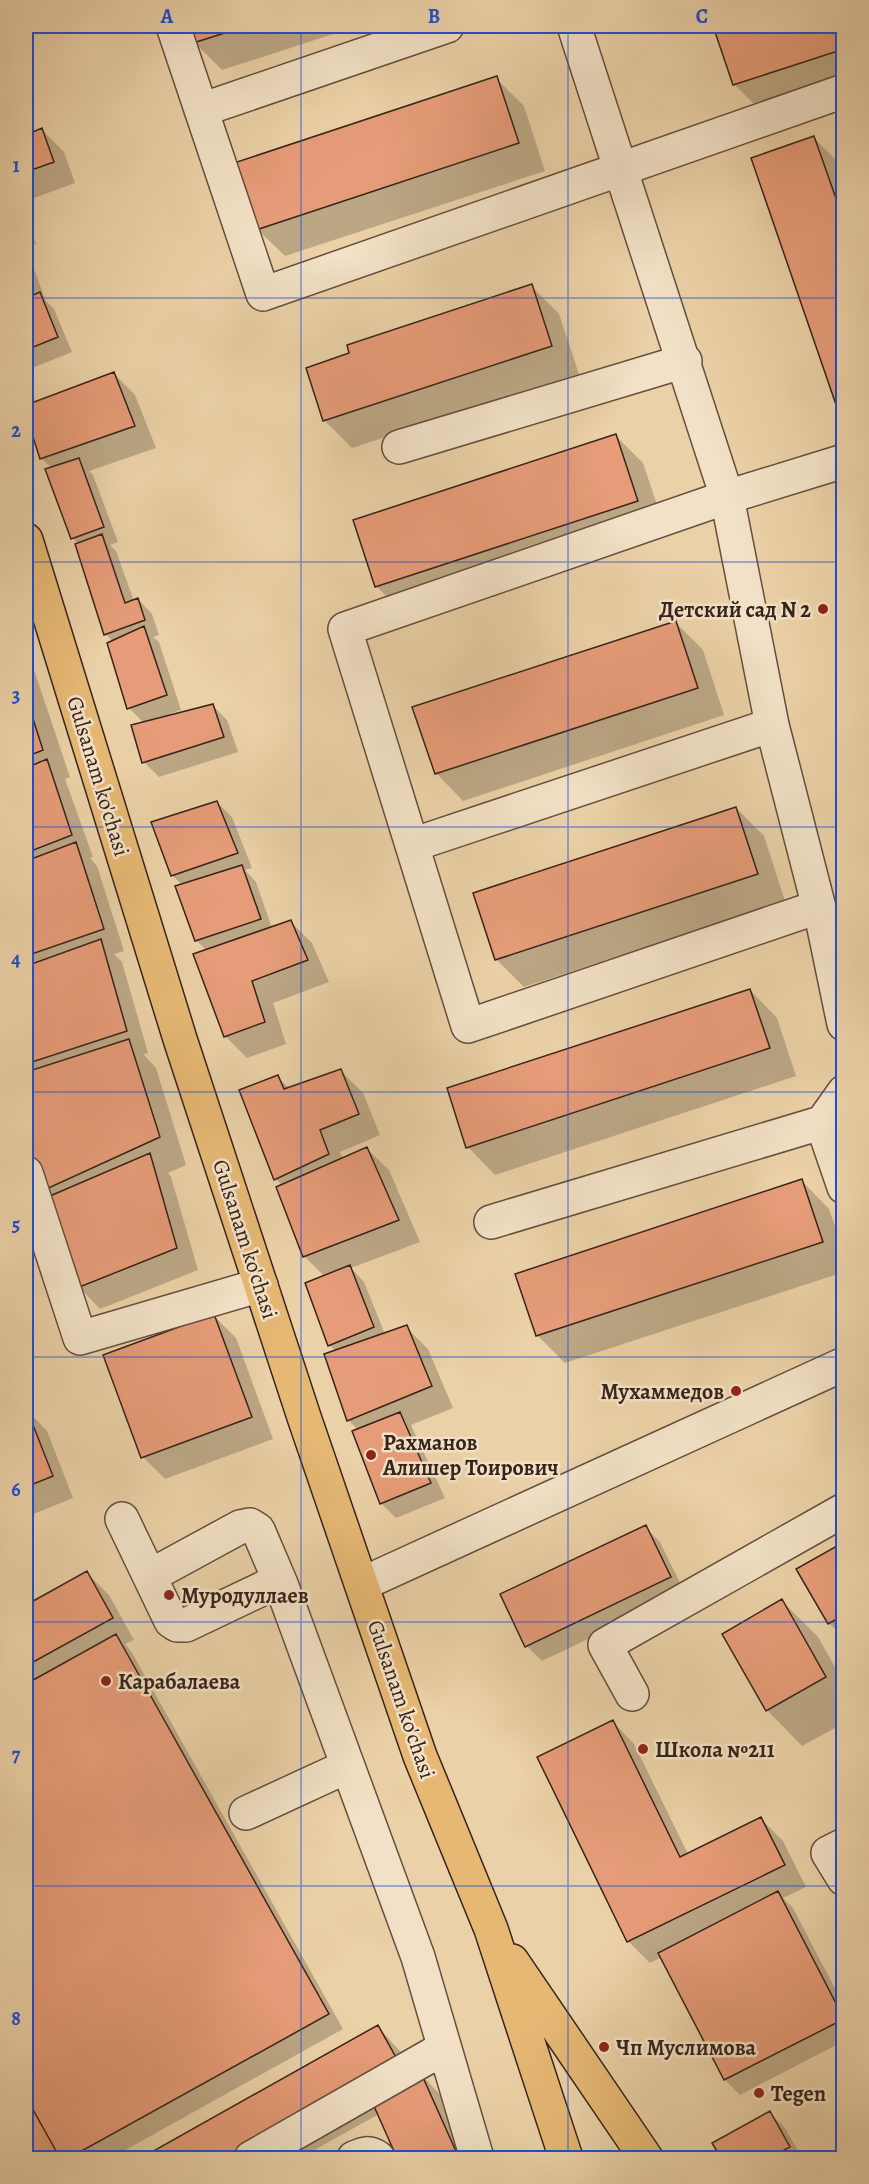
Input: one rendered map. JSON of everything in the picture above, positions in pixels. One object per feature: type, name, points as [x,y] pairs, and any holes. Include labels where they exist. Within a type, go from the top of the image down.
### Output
[{"type":"main road","name":"Gulsanam ko'chasi","points":[[26,540],[180,1039],[261,1285],[420,1756],[491,1929],[566,2158]]},
{"type":"main road","name":"Gulsanam ko'chasi","points":[[491,1929],[646,2158]]},
{"type":"lane","points":[[173,26],[263,294],[843,91]]},
{"type":"lane","points":[[201,110],[447,26]]},
{"type":"lane","points":[[574,26],[727,497],[772,725],[828,915],[843,1024]]},
{"type":"lane","points":[[399,447],[685,362]]},
{"type":"lane","points":[[828,915],[468,1026],[345,629],[727,497],[843,461]]},
{"type":"lane","points":[[412,845],[772,725]]},
{"type":"lane","points":[[843,1092],[833,1119],[843,1187]]},
{"type":"lane","points":[[491,1222],[833,1119]]},
{"type":"lane","points":[[26,1173],[80,1338],[261,1285]]},
{"type":"lane","points":[[362,1584],[843,1364]]},
{"type":"lane","points":[[632,1694],[605,1645],[843,1510]]},
{"type":"lane","points":[[122,1519],[171,1621],[177,1625],[186,1625],[270,1585],[281,1584]]},
{"type":"lane","points":[[150,1576],[240,1527],[250,1525],[258,1530],[281,1584],[418,1957],[477,2158]]},
{"type":"lane","points":[[246,1813],[348,1766]]},
{"type":"lane","points":[[843,1845],[828,1853],[843,1879]]},
{"type":"lane","points":[[251,2158],[444,2048]]},
{"type":"lane","points":[[354,2158],[364,2154],[371,2154],[378,2158]]},
{"type":"building","points":[[187,26],[247,26],[193,43]]},
{"type":"building","points":[[713,26],[844,26],[844,49],[733,85]]},
{"type":"building","points":[[497,76],[519,143],[256,230],[234,163]]},
{"type":"building","points":[[42,128],[54,162],[26,172],[26,135]]},
{"type":"building","points":[[814,136],[844,221],[842,422],[751,158]]},
{"type":"building","points":[[26,268],[33,289],[26,292]]},
{"type":"building","points":[[532,284],[552,346],[323,421],[306,368],[349,353],[347,345]]},
{"type":"building","points":[[40,292],[58,337],[26,350],[26,298]]},
{"type":"building","points":[[114,372],[135,426],[40,459],[26,415],[26,405]]},
{"type":"building","points":[[616,434],[638,501],[375,587],[353,520]]},
{"type":"building","points":[[79,458],[104,527],[71,539],[45,469]]},
{"type":"building","points":[[102,534],[125,603],[138,598],[145,620],[104,635],[75,544]]},
{"type":"building","points":[[676,621],[698,688],[435,774],[412,707]]},
{"type":"building","points":[[144,626],[167,695],[127,709],[107,643]]},
{"type":"building","points":[[26,697],[43,750],[26,757]]},
{"type":"building","points":[[213,704],[224,737],[142,763],[131,725]]},
{"type":"building","points":[[47,759],[72,835],[26,853],[26,768]]},
{"type":"building","points":[[217,801],[238,853],[171,876],[151,822]]},
{"type":"building","points":[[736,807],[758,874],[495,960],[473,893]]},
{"type":"building","points":[[76,842],[104,929],[26,956],[26,861]]},
{"type":"building","points":[[242,865],[261,919],[195,941],[175,886]]},
{"type":"building","points":[[291,920],[308,960],[252,981],[265,1022],[224,1037],[193,954]]},
{"type":"building","points":[[101,939],[127,1031],[26,1064],[26,966]]},
{"type":"building","points":[[750,989],[770,1048],[466,1148],[447,1088]]},
{"type":"building","points":[[129,1039],[160,1137],[42,1191],[26,1142],[26,1072]]},
{"type":"building","points":[[341,1069],[359,1114],[320,1130],[329,1154],[274,1180],[239,1090],[278,1075],[284,1089]]},
{"type":"building","points":[[367,1147],[399,1220],[303,1257],[276,1187]]},
{"type":"building","points":[[150,1153],[177,1248],[77,1288],[43,1199]]},
{"type":"building","points":[[802,1179],[823,1242],[536,1336],[515,1274]]},
{"type":"building","points":[[350,1265],[374,1327],[328,1346],[305,1283]]},
{"type":"building","points":[[214,1314],[252,1417],[141,1458],[103,1355]]},
{"type":"building","points":[[407,1325],[432,1386],[347,1421],[324,1354]]},
{"type":"building","points":[[26,1407],[53,1476],[26,1487]]},
{"type":"building","points":[[400,1412],[431,1483],[380,1504],[352,1431]]},
{"type":"building","points":[[646,1525],[671,1577],[525,1647],[500,1594]]},
{"type":"building","points":[[844,1542],[844,1615],[828,1624],[796,1569]]},
{"type":"building","points":[[87,1571],[113,1618],[26,1666],[26,1605]]},
{"type":"building","points":[[782,1599],[826,1677],[766,1711],[722,1634]]},
{"type":"building","points":[[116,1634],[329,2014],[69,2158],[60,2158],[26,2097],[26,1684]]},
{"type":"building","points":[[613,1720],[680,1857],[761,1817],[785,1865],[627,1942],[537,1757]]},
{"type":"building","points":[[778,1891],[844,2019],[724,2080],[658,1953]]},
{"type":"building","points":[[378,2025],[398,2061],[224,2158],[141,2158]]},
{"type":"building","points":[[421,2073],[459,2158],[397,2158],[369,2095]]},
{"type":"building","points":[[26,2097],[60,2158],[26,2158]]},
{"type":"building","points":[[770,2111],[790,2147],[769,2158],[721,2158],[712,2143]]},
{"type":"building","points":[[844,2150],[844,2158],[828,2158]]},
{"type":"place","name":"Детский сад N 2","points":[[823,609]]},
{"type":"place","name":"Мухаммедов","points":[[736,1391]]},
{"type":"place","name":"Рахманов Алишер Тоирович","points":[[371,1455]]},
{"type":"place","name":"Муродуллаев","points":[[169,1595]]},
{"type":"place","name":"Карабалаева","points":[[106,1681]]},
{"type":"place","name":"Школа №211","points":[[643,1749]]},
{"type":"place","name":"Чп Муслимова","points":[[604,2047]]},
{"type":"place","name":"Tegen","points":[[759,2093]]}]
